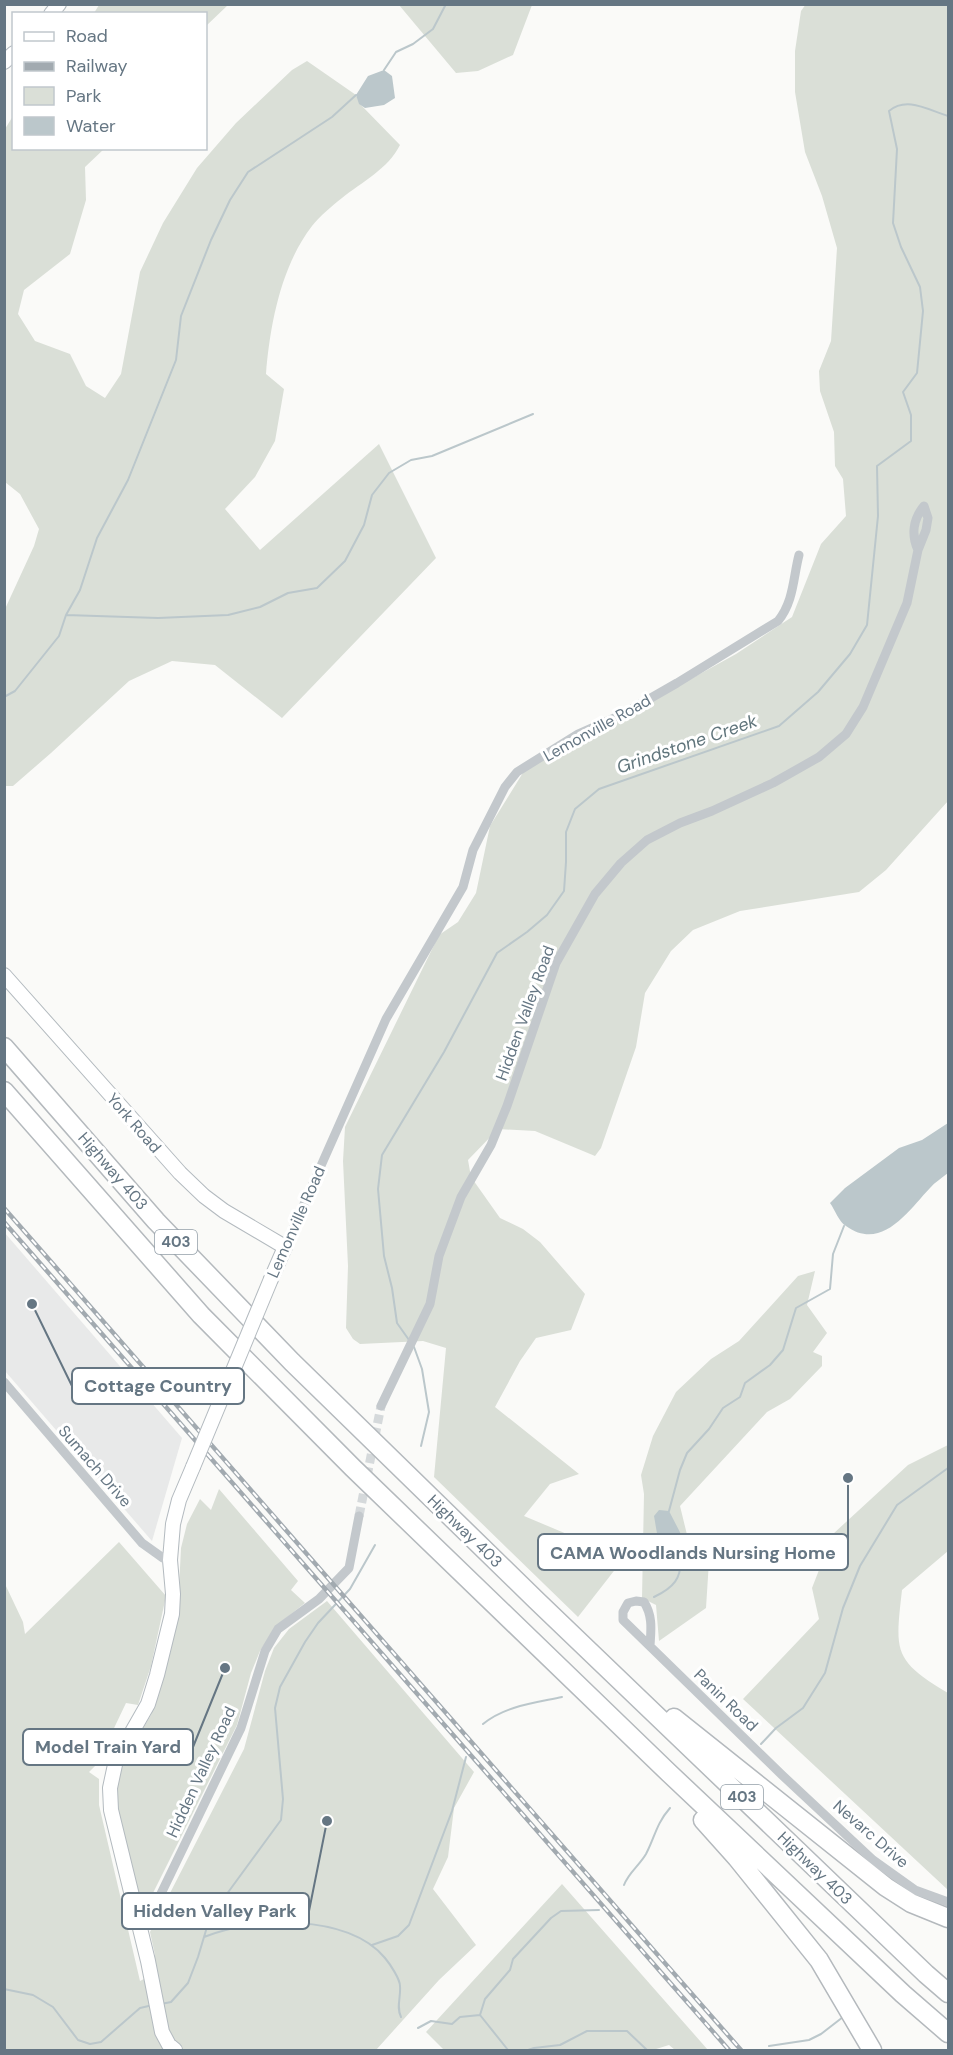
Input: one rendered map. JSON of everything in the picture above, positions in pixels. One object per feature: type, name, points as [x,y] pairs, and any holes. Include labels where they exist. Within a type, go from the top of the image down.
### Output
[{"type":"highway","name":"Highway 403","points":[[4,1047],[156,1221],[222,1292],[536,1600],[948,1993]]},
{"type":"highway","name":"Highway 403","points":[[4,1091],[201,1315],[353,1468],[603,1710],[894,1986],[948,2033]]},
{"type":"highway","points":[[536,1600],[680,1723],[886,1887],[911,1903],[948,1918]]},
{"type":"highway","points":[[603,1710],[737,1858],[819,1960],[872,2050]]},
{"type":"street","name":"Hidden Valley Road","points":[[381,1406],[430,1304],[439,1256],[460,1197],[491,1145],[507,1106],[556,963],[595,894],[621,863],[647,840],[680,823],[773,783],[819,757],[846,734],[864,707],[908,603],[918,550]]},
{"type":"street","name":"Lemonville Road","points":[[175,2050],[162,2032],[111,1810],[110,1788],[116,1760],[148,1704],[157,1675],[171,1614],[173,1594],[170,1560],[173,1524],[179,1500],[271,1279],[386,1019],[463,887],[473,850],[505,787],[517,772],[578,734],[623,714],[778,621],[793,592],[800,555]]},
{"type":"street","name":"York Road","points":[[4,975],[204,1197],[285,1247]]},
{"type":"street","name":"Sumach Drive","points":[[4,1382],[142,1543],[163,1558],[170,1560]]},
{"type":"street","name":"Hidden Valley Road","points":[[139,1924],[148,1917],[154,1906],[237,1736],[265,1651],[278,1629],[320,1599],[349,1568],[359,1516]]},
{"type":"street","name":"Panin Road","points":[[650,1646],[649,1610],[644,1602],[628,1603],[623,1612],[623,1620],[782,1775]]},
{"type":"street","name":"Nevarc Drive","points":[[782,1775],[873,1860],[915,1890],[948,1902]]},
{"type":"shaded area","points":[[4,1232],[182,1438],[152,1541],[5,1371]]},
{"type":"green space","points":[[99,4],[228,5],[207,25],[207,12],[95,12]]},
{"type":"green space","points":[[806,4],[948,5],[948,801],[886,870],[859,892],[740,911],[693,930],[671,951],[645,993],[636,1047],[601,1148],[595,1156],[535,1131],[498,1129],[468,1160],[471,1177],[500,1218],[523,1229],[540,1242],[585,1294],[571,1330],[536,1338],[520,1361],[495,1407],[579,1474],[550,1484],[524,1516],[624,1558],[578,1617],[434,1477],[446,1348],[423,1341],[360,1344],[353,1339],[346,1328],[348,1266],[343,1161],[345,1127],[439,935],[458,922],[476,893],[490,826],[524,771],[557,746],[640,707],[736,654],[792,617],[821,544],[846,516],[843,479],[835,466],[834,432],[820,391],[819,371],[831,341],[837,248],[822,196],[805,152],[795,92],[795,51],[801,11]]},
{"type":"green space","points":[[399,5],[532,5],[513,55],[478,71],[456,73]]},
{"type":"green space","points":[[307,61],[356,95],[360,104],[400,145],[382,168],[342,198],[312,226],[292,259],[274,316],[266,374],[284,389],[275,441],[255,477],[225,509],[260,550],[379,444],[436,558],[282,718],[215,665],[172,661],[129,681],[13,786],[5,786],[5,609],[34,546],[39,529],[20,494],[5,482],[5,129],[12,118],[12,150],[103,150],[85,167],[86,200],[70,254],[24,290],[18,314],[35,341],[70,354],[86,386],[105,398],[121,374],[140,272],[163,223],[197,168],[236,123],[292,70]]},
{"type":"green space","points":[[815,1271],[807,1305],[827,1333],[813,1352],[822,1356],[822,1366],[790,1399],[767,1412],[680,1506],[691,1551],[709,1561],[706,1608],[659,1641],[656,1605],[642,1598],[644,1494],[641,1475],[653,1436],[676,1392],[711,1359],[739,1341],[798,1276]]},
{"type":"green space","points":[[948,1445],[948,1551],[902,1590],[898,1628],[899,1641],[907,1662],[930,1682],[948,1693],[948,1890],[743,1699],[819,1619],[812,1588],[833,1534],[908,1465]]},
{"type":"green space","points":[[219,1489],[298,1581],[291,1590],[305,1603],[276,1626],[260,1651],[251,1673],[237,1725],[142,1915],[113,1790],[119,1769],[151,1715],[171,1650],[179,1588],[181,1548],[187,1524],[200,1499],[211,1510]]},
{"type":"green space","points":[[119,1542],[166,1596],[151,1666],[138,1705],[126,1703],[105,1747],[92,1752],[80,1753],[96,1765],[89,1772],[99,1779],[99,1805],[140,1981],[144,1979],[155,1955],[150,1932],[244,1749],[265,1671],[274,1648],[289,1629],[327,1601],[474,1772],[454,1808],[448,1857],[433,1889],[476,1945],[439,1980],[376,2050],[5,2050],[5,1584],[23,1622],[25,1634]]},
{"type":"green space","points":[[562,1884],[708,2050],[675,2050],[669,2045],[653,2050],[444,2050],[426,2032]]},
{"type":"water","points":[[384,70],[392,76],[395,98],[384,105],[365,108],[359,104],[356,95],[368,76]]},
{"type":"water","points":[[948,1123],[948,1173],[932,1186],[903,1217],[883,1231],[871,1234],[859,1233],[839,1219],[830,1203],[845,1188],[899,1148],[922,1140]]},
{"type":"water","points":[[659,1510],[669,1511],[684,1540],[683,1553],[680,1556],[671,1558],[660,1544],[654,1516]]},
{"type":"waterway","points":[[384,70],[396,52],[413,44],[433,29],[446,4]]},
{"type":"waterway","points":[[4,697],[15,691],[59,636],[66,615],[80,590],[97,538],[128,480],[176,360],[181,316],[211,240],[230,200],[248,172],[332,117],[356,95]]},
{"type":"waterway","name":"Grindstone Creek","points":[[409,1340],[397,1323],[384,1256],[378,1189],[382,1155],[444,1052],[497,953],[547,915],[564,891],[566,832],[575,809],[599,789],[779,726],[818,692],[850,654],[867,625],[878,516],[877,466],[911,441],[911,415],[903,392],[917,373],[923,311],[920,287],[901,247],[893,223],[897,149],[889,111],[910,104],[948,116]]},
{"type":"waterway","points":[[66,615],[158,618],[228,615],[260,607],[288,593],[317,588],[345,561],[364,525],[372,495],[389,473],[411,460],[432,456],[533,414]]},
{"type":"waterway","points":[[669,1511],[687,1453],[709,1429],[723,1408],[740,1397],[745,1383],[770,1365],[783,1350],[796,1308],[830,1289],[833,1254],[844,1226]]},
{"type":"waterway","name":"Grindstone Creek","points":[[414,1347],[422,1369],[429,1412],[421,1446]]},
{"type":"waterway","points":[[761,1744],[776,1728],[803,1708],[825,1673],[843,1608],[860,1566],[897,1505],[948,1468]]},
{"type":"waterway","name":"Grindstone Creek","points":[[161,2004],[171,2002],[188,1983],[210,1917],[281,1820],[283,1799],[275,1708],[280,1687],[305,1642],[318,1623],[350,1589],[375,1545]]},
{"type":"waterway","points":[[654,1597],[675,1581],[680,1570],[680,1556]]},
{"type":"waterway","points":[[483,1724],[510,1709],[562,1697]]},
{"type":"waterway","points":[[372,1945],[398,1936],[409,1925],[452,1811],[466,1757]]},
{"type":"waterway","points":[[624,1885],[646,1854],[659,1825],[670,1808]]},
{"type":"waterway","points":[[480,2015],[485,1999],[510,1970],[513,1959],[551,1918],[561,1911],[599,1910]]},
{"type":"waterway","points":[[204,1937],[225,1930],[273,1923],[325,1926],[348,1933],[369,1943],[392,1968],[400,1983],[401,2017]]},
{"type":"waterway","name":"Grindstone Creek","points":[[4,1989],[33,1995],[53,2007],[78,2040],[90,2044],[101,2042],[140,2008],[153,2005]]},
{"type":"waterway","points":[[480,2015],[508,2050]]},
{"type":"waterway","points":[[418,2028],[431,2021],[452,2024],[460,2017],[480,2015]]},
{"type":"waterway","points":[[769,2046],[809,2040],[843,2017]]},
{"type":"waterway","points":[[528,2050],[560,2045],[587,2031],[627,2031],[647,2050]]},
{"type":"tunnel","points":[[359,1516],[381,1406]]},
{"type":"railway","points":[[4,1208],[741,2050]]},
{"type":"railway","points":[[4,1222],[729,2050]]},
{"type":"place","name":"Cottage Country","points":[[32,1304]]},
{"type":"place","name":"CAMA Woodlands Nursing Home","points":[[848,1478]]},
{"type":"place","name":"Model Train Yard","points":[[225,1668]]},
{"type":"place","name":"Hidden Valley Park","points":[[327,1821]]}]
